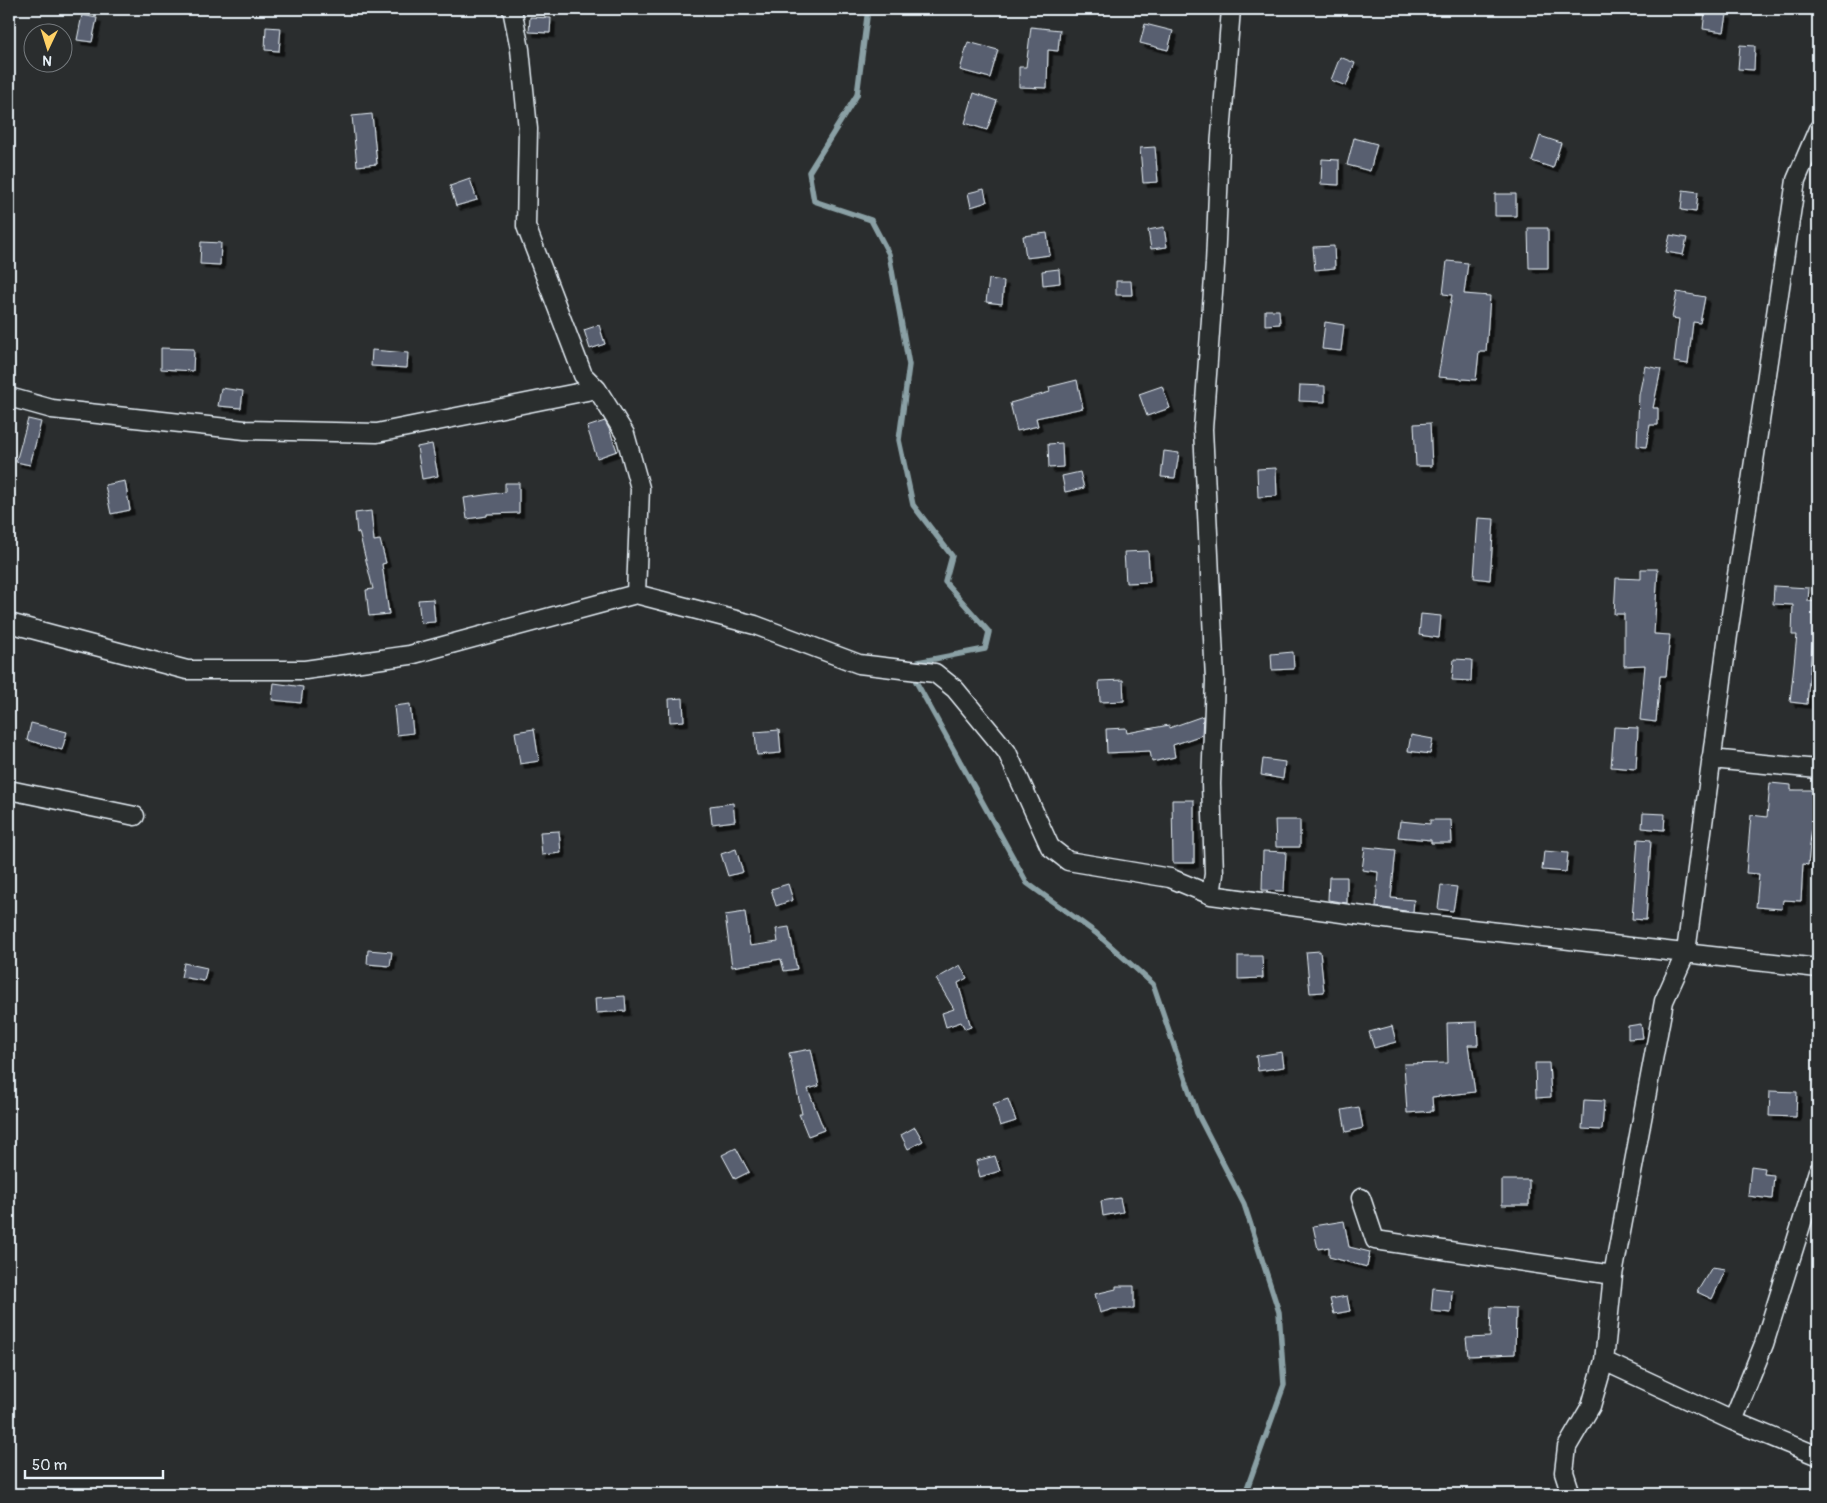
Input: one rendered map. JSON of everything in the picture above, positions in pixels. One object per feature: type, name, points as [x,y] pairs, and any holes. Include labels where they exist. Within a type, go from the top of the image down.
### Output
[{"type":"street","points":[[512,9],[520,49],[528,129],[526,226],[583,375],[597,389],[625,434],[640,488],[636,594]]},
{"type":"street","points":[[1212,894],[1214,874],[1211,767],[1215,680],[1203,429],[1215,264],[1220,147],[1231,9]]},
{"type":"street","points":[[1572,1494],[1564,1472],[1567,1447],[1591,1406],[1604,1361],[1613,1275],[1664,1001],[1686,952],[1728,635],[1796,180],[1818,129]]},
{"type":"street","points":[[9,398],[52,408],[245,430],[377,433],[597,389]]},
{"type":"street","points":[[9,623],[187,670],[305,670],[410,655],[636,594],[755,625],[858,664],[935,673],[955,688],[1007,752],[1050,847],[1068,861],[1170,878],[1212,894],[1400,921],[1818,968]]},
{"type":"street","points":[[1711,759],[1818,769]]},
{"type":"street","points":[[9,790],[135,816]]},
{"type":"street","points":[[1733,1422],[1764,1344],[1818,1171]]},
{"type":"street","points":[[1361,1198],[1375,1240],[1613,1275]]},
{"type":"street","points":[[1604,1361],[1733,1422],[1818,1456]]},
{"type":"building","points":[[1705,11],[1727,15],[1724,32],[1703,29]]},
{"type":"building","points":[[82,15],[97,18],[92,42],[77,40]]},
{"type":"building","points":[[530,17],[551,18],[550,33],[529,32]]},
{"type":"building","points":[[1145,24],[1173,31],[1168,50],[1140,43]]},
{"type":"building","points":[[266,27],[281,28],[279,51],[265,50]]},
{"type":"building","points":[[1031,27],[1060,30],[1058,51],[1048,50],[1047,88],[1019,87],[1019,67],[1026,67]]},
{"type":"building","points":[[968,42],[998,50],[990,78],[960,70]]},
{"type":"building","points":[[1740,45],[1755,46],[1754,70],[1738,69]]},
{"type":"building","points":[[1340,57],[1355,63],[1346,86],[1331,80]]},
{"type":"building","points":[[974,93],[997,101],[987,130],[965,123]]},
{"type":"building","points":[[372,114],[377,164],[357,166],[352,116]]},
{"type":"building","points":[[1540,136],[1561,143],[1553,168],[1532,161]]},
{"type":"building","points":[[1354,138],[1377,144],[1370,171],[1347,165]]},
{"type":"building","points":[[1155,147],[1158,182],[1143,183],[1140,148]]},
{"type":"building","points":[[1322,159],[1339,160],[1339,185],[1321,184]]},
{"type":"building","points":[[470,179],[477,200],[456,206],[450,186]]},
{"type":"building","points":[[984,189],[987,202],[971,207],[968,193]]},
{"type":"building","points":[[1683,190],[1698,192],[1696,212],[1681,210]]},
{"type":"building","points":[[1495,194],[1516,194],[1516,216],[1495,216]]},
{"type":"building","points":[[1164,227],[1167,247],[1151,249],[1148,230]]},
{"type":"building","points":[[1528,228],[1548,228],[1548,268],[1529,268]]},
{"type":"building","points":[[1047,233],[1050,255],[1026,258],[1023,236]]},
{"type":"building","points":[[1670,235],[1687,238],[1683,255],[1666,252]]},
{"type":"building","points":[[201,242],[221,243],[220,265],[200,264]]},
{"type":"building","points":[[1334,246],[1335,268],[1315,270],[1313,247]]},
{"type":"building","points":[[1447,261],[1468,263],[1464,294],[1490,296],[1486,352],[1479,352],[1476,380],[1438,377],[1452,295],[1443,294]]},
{"type":"building","points":[[1059,269],[1060,283],[1043,285],[1042,271]]},
{"type":"building","points":[[989,279],[1004,281],[1002,304],[986,302]]},
{"type":"building","points":[[1116,281],[1131,281],[1132,295],[1116,295]]},
{"type":"building","points":[[1677,292],[1705,297],[1700,323],[1693,322],[1688,364],[1674,362],[1679,319],[1672,318]]},
{"type":"building","points":[[1265,310],[1279,310],[1280,324],[1265,325]]},
{"type":"building","points":[[1325,322],[1344,325],[1341,351],[1322,349]]},
{"type":"building","points":[[599,325],[605,344],[590,349],[584,330]]},
{"type":"building","points":[[161,348],[194,349],[193,371],[161,369]]},
{"type":"building","points":[[372,350],[408,353],[407,368],[371,366]]},
{"type":"building","points":[[1645,366],[1661,369],[1653,408],[1658,408],[1658,425],[1650,425],[1646,447],[1637,446],[1639,395]]},
{"type":"building","points":[[1077,380],[1083,408],[1036,418],[1038,426],[1017,431],[1010,403],[1050,392],[1049,387]]},
{"type":"building","points":[[1300,385],[1325,386],[1325,402],[1299,401]]},
{"type":"building","points":[[1162,386],[1170,408],[1147,416],[1139,394]]},
{"type":"building","points":[[221,388],[243,391],[241,408],[218,406]]},
{"type":"building","points":[[28,419],[41,422],[30,465],[16,462]]},
{"type":"building","points":[[605,421],[617,451],[597,458],[587,427]]},
{"type":"building","points":[[1430,423],[1432,466],[1416,466],[1414,424]]},
{"type":"building","points":[[1062,443],[1063,467],[1049,468],[1048,444]]},
{"type":"building","points":[[432,444],[438,476],[422,479],[417,447]]},
{"type":"building","points":[[1164,451],[1179,453],[1175,478],[1161,477]]},
{"type":"building","points":[[1276,468],[1277,496],[1258,497],[1257,469]]},
{"type":"building","points":[[1080,472],[1084,488],[1065,492],[1062,476]]},
{"type":"building","points":[[125,481],[130,510],[111,514],[105,485]]},
{"type":"building","points":[[505,483],[519,483],[519,513],[487,514],[487,516],[467,519],[464,498],[505,492]]},
{"type":"building","points":[[371,511],[374,541],[380,540],[386,563],[382,564],[389,614],[369,616],[366,590],[373,589],[359,532],[357,533],[355,513]]},
{"type":"building","points":[[1478,518],[1494,519],[1490,580],[1474,578]]},
{"type":"building","points":[[1148,551],[1150,582],[1126,583],[1124,552]]},
{"type":"building","points":[[1641,569],[1658,569],[1654,634],[1670,635],[1666,676],[1660,676],[1656,722],[1640,720],[1645,665],[1624,666],[1624,614],[1614,614],[1616,578],[1641,579]]},
{"type":"building","points":[[1774,586],[1809,588],[1808,601],[1818,602],[1818,636],[1813,636],[1807,704],[1790,702],[1797,635],[1792,635],[1793,605],[1773,604]]},
{"type":"building","points":[[433,599],[435,622],[421,623],[418,600]]},
{"type":"building","points":[[1421,614],[1441,616],[1439,638],[1419,635]]},
{"type":"building","points":[[1293,652],[1294,669],[1272,670],[1271,654]]},
{"type":"building","points":[[1454,659],[1472,660],[1471,681],[1452,680]]},
{"type":"building","points":[[1123,680],[1124,701],[1100,702],[1099,681]]},
{"type":"building","points":[[274,683],[303,687],[301,703],[272,700]]},
{"type":"building","points":[[683,698],[684,721],[670,722],[669,699]]},
{"type":"building","points":[[410,704],[413,733],[397,735],[394,706]]},
{"type":"building","points":[[1203,716],[1202,735],[1173,745],[1175,757],[1152,762],[1150,751],[1107,753],[1106,729],[1126,728],[1127,733],[1169,725],[1169,728]]},
{"type":"building","points":[[31,723],[67,732],[62,750],[27,740]]},
{"type":"building","points":[[1614,727],[1638,728],[1636,769],[1611,767]]},
{"type":"building","points":[[534,729],[539,761],[520,764],[515,732]]},
{"type":"building","points":[[779,730],[781,753],[757,755],[755,732]]},
{"type":"building","points":[[1411,735],[1433,739],[1430,754],[1408,751]]},
{"type":"building","points":[[1263,759],[1285,762],[1283,779],[1261,775]]},
{"type":"building","points":[[1770,783],[1791,785],[1791,790],[1818,790],[1818,814],[1813,814],[1808,865],[1803,864],[1801,901],[1783,900],[1782,909],[1756,907],[1759,874],[1746,873],[1751,815],[1767,817]]},
{"type":"building","points":[[1172,800],[1194,800],[1194,863],[1173,863]]},
{"type":"building","points":[[733,803],[735,821],[712,824],[710,806]]},
{"type":"building","points":[[1643,813],[1665,814],[1664,830],[1642,828]]},
{"type":"building","points":[[1275,820],[1300,820],[1300,847],[1276,847]]},
{"type":"building","points":[[1430,820],[1451,820],[1452,843],[1431,843],[1431,840],[1398,837],[1400,821],[1430,824]]},
{"type":"building","points":[[559,831],[561,853],[542,855],[540,832]]},
{"type":"building","points":[[1638,839],[1651,840],[1646,920],[1632,919]]},
{"type":"building","points":[[1365,847],[1396,850],[1391,898],[1414,900],[1413,912],[1376,907],[1378,872],[1362,870]]},
{"type":"building","points":[[736,849],[743,872],[728,876],[721,854]]},
{"type":"building","points":[[1263,851],[1286,852],[1284,891],[1262,890]]},
{"type":"building","points":[[1544,851],[1568,853],[1566,872],[1542,870]]},
{"type":"building","points":[[1329,877],[1347,877],[1347,903],[1328,900]]},
{"type":"building","points":[[788,884],[793,900],[776,906],[771,889]]},
{"type":"building","points":[[1441,885],[1457,887],[1453,911],[1438,909]]},
{"type":"building","points":[[745,912],[750,946],[778,942],[776,929],[789,927],[797,969],[784,971],[781,959],[732,967],[725,915]]},
{"type":"building","points":[[368,950],[392,952],[390,966],[367,964]]},
{"type":"building","points":[[1320,951],[1324,992],[1310,993],[1306,952]]},
{"type":"building","points":[[1238,956],[1262,956],[1263,978],[1238,979]]},
{"type":"building","points":[[184,963],[207,968],[204,981],[181,977]]},
{"type":"building","points":[[960,965],[967,978],[958,983],[971,1027],[965,1029],[961,1022],[946,1027],[942,1013],[954,1009],[936,979]]},
{"type":"building","points":[[625,996],[626,1011],[596,1013],[595,998]]},
{"type":"building","points":[[1477,1022],[1478,1045],[1468,1045],[1475,1092],[1432,1097],[1433,1111],[1407,1113],[1404,1064],[1448,1063],[1447,1023]]},
{"type":"building","points":[[1641,1024],[1643,1038],[1628,1039],[1628,1026]]},
{"type":"building","points":[[1392,1026],[1396,1042],[1374,1048],[1369,1032]]},
{"type":"building","points":[[811,1049],[819,1086],[808,1089],[824,1130],[808,1136],[799,1114],[802,1114],[789,1053]]},
{"type":"building","points":[[1282,1052],[1284,1067],[1258,1071],[1256,1056]]},
{"type":"building","points":[[1535,1063],[1549,1063],[1551,1097],[1536,1098]]},
{"type":"building","points":[[1770,1091],[1797,1092],[1796,1117],[1769,1116]]},
{"type":"building","points":[[1008,1099],[1016,1121],[1000,1126],[993,1104]]},
{"type":"building","points":[[1584,1100],[1604,1101],[1602,1130],[1582,1129]]},
{"type":"building","points":[[1359,1107],[1363,1128],[1346,1132],[1342,1110]]},
{"type":"building","points":[[915,1127],[923,1141],[908,1149],[901,1135]]},
{"type":"building","points":[[736,1148],[749,1172],[735,1179],[722,1155]]},
{"type":"building","points":[[995,1156],[1000,1171],[980,1177],[976,1161]]},
{"type":"building","points":[[1751,1166],[1765,1168],[1764,1174],[1774,1175],[1772,1199],[1748,1196]]},
{"type":"building","points":[[1502,1180],[1529,1180],[1529,1205],[1502,1205]]},
{"type":"building","points":[[1120,1198],[1123,1212],[1103,1216],[1101,1201]]},
{"type":"building","points":[[1344,1221],[1349,1247],[1370,1252],[1367,1267],[1329,1257],[1329,1247],[1318,1249],[1313,1226]]},
{"type":"building","points":[[1712,1267],[1726,1269],[1712,1299],[1697,1292]]},
{"type":"building","points":[[1116,1286],[1134,1286],[1134,1309],[1113,1309],[1100,1313],[1095,1294],[1116,1289]]},
{"type":"building","points":[[1433,1288],[1452,1290],[1451,1313],[1431,1311]]},
{"type":"building","points":[[1347,1296],[1350,1311],[1334,1314],[1330,1299]]},
{"type":"building","points":[[1491,1307],[1516,1308],[1515,1354],[1468,1356],[1466,1338],[1490,1337]]},
{"type":"waterway","points":[[868,9],[857,95],[809,172],[814,201],[871,220],[889,254],[909,365],[899,440],[913,505],[952,556],[945,582],[989,632],[985,649],[918,662]]},
{"type":"waterway","points":[[914,678],[1027,883],[1096,933],[1153,984],[1197,1113],[1244,1204],[1279,1312],[1284,1385],[1245,1494]]}]
